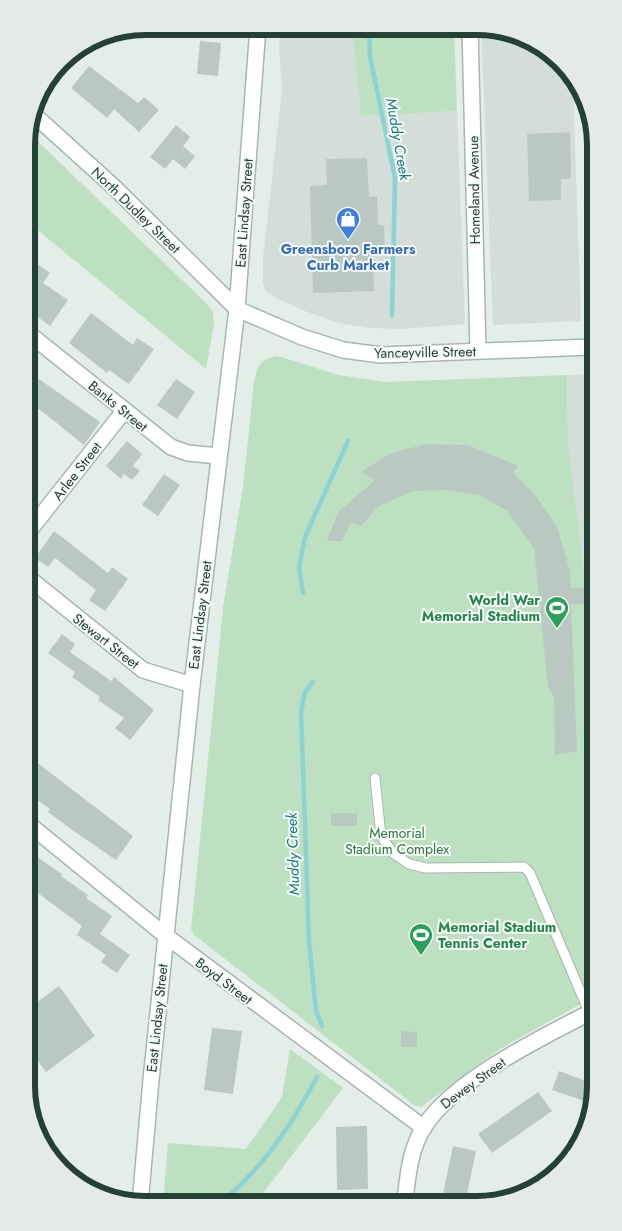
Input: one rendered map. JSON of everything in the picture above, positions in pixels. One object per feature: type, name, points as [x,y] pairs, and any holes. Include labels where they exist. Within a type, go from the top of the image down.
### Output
[{"type":"street","name":"East Lindsay Street","points":[[141,1196],[192,685],[237,309],[257,35]]},
{"type":"street","name":"Homeland Avenue","points":[[470,35],[478,352]]},
{"type":"street","name":"North Dudley Street","points":[[38,119],[115,188],[237,309]]},
{"type":"street","name":"Yanceyville Street","points":[[237,309],[302,337],[343,350],[381,355],[587,347]]},
{"type":"street","name":"Banks Street","points":[[35,339],[171,447],[188,453],[218,456]]},
{"type":"street","name":"Arlee Street","points":[[35,523],[124,410]]},
{"type":"street","name":"Stewart Street","points":[[35,583],[143,670],[192,685]]},
{"type":"street","name":"Boyd Street","points":[[35,829],[166,936],[424,1128]]},
{"type":"street","name":"Dewey Street","points":[[406,1196],[413,1150],[424,1128],[439,1107],[456,1092],[523,1048],[587,1018]]},
{"type":"lane","points":[[375,778],[381,836],[394,853],[408,864],[426,868],[524,867],[530,873],[587,1001]]},
{"type":"shaded area","points":[[280,35],[353,35],[361,116],[457,111],[465,324],[402,329],[369,328],[339,323],[305,311],[280,300],[266,291],[263,283],[263,258],[282,89],[279,47]]},
{"type":"shaded area","points":[[481,35],[512,41],[538,54],[560,73],[573,93],[581,321],[493,325]]},
{"type":"shaded area","points":[[587,374],[587,575],[584,575],[568,443],[567,375]]},
{"type":"green space","points":[[353,35],[454,35],[457,111],[361,116]]},
{"type":"green space","points":[[35,139],[206,303],[213,312],[214,324],[206,369],[35,228]]},
{"type":"green space","name":"Memorial Stadium Complex","points":[[277,356],[339,375],[384,382],[567,375],[568,443],[584,574],[587,574],[587,1000],[500,1049],[421,1107],[414,1105],[194,935],[191,929],[223,608],[243,487],[254,382],[260,364],[267,359]]},
{"type":"green space","points":[[290,1049],[343,1088],[261,1196],[164,1196],[168,1143],[246,1149],[282,1097]]},
{"type":"building","points":[[200,41],[221,43],[218,76],[197,74]]},
{"type":"building","points":[[89,66],[138,103],[144,97],[159,110],[139,132],[114,109],[107,118],[71,88]]},
{"type":"building","points":[[176,125],[190,137],[183,146],[195,156],[185,169],[173,159],[165,169],[150,157]]},
{"type":"building","points":[[570,132],[571,179],[561,179],[561,200],[529,201],[527,134]]},
{"type":"building","name":"Greensboro Farmers Curb Market","points":[[367,158],[369,197],[377,196],[378,225],[384,225],[385,255],[373,255],[374,291],[313,293],[310,186],[327,185],[326,159]]},
{"type":"building","points":[[35,262],[50,273],[43,283],[68,300],[50,326],[35,315]]},
{"type":"building","points":[[91,313],[133,345],[137,338],[154,349],[129,384],[109,370],[107,373],[69,343]]},
{"type":"building","points":[[39,379],[100,422],[84,445],[35,406],[35,385]]},
{"type":"building","points":[[176,379],[195,392],[177,419],[157,405]]},
{"type":"building","points":[[127,441],[142,454],[133,466],[140,471],[132,480],[124,474],[121,479],[106,466]]},
{"type":"building","name":"World War Memorial Stadium","points":[[426,444],[468,445],[518,466],[513,473],[536,496],[557,527],[570,571],[571,588],[587,588],[587,605],[571,604],[577,751],[555,755],[554,697],[548,687],[534,548],[507,511],[479,495],[447,490],[413,491],[379,506],[361,526],[351,522],[342,541],[327,541],[338,512],[375,480],[361,472],[389,454]]},
{"type":"building","points":[[164,474],[180,485],[158,516],[142,505]]},
{"type":"building","points":[[54,531],[108,573],[112,567],[128,579],[105,611],[89,600],[96,590],[55,558],[48,567],[35,558]]},
{"type":"building","points":[[62,634],[75,644],[70,652],[111,681],[114,677],[154,710],[130,740],[115,728],[124,718],[98,700],[100,697],[72,677],[75,672],[48,653]]},
{"type":"building","points":[[35,761],[133,836],[116,860],[48,812],[50,809],[35,798]]},
{"type":"building","points":[[331,813],[357,813],[357,826],[331,826]]},
{"type":"building","points":[[35,856],[62,874],[61,876],[88,895],[86,898],[112,916],[100,934],[130,955],[117,973],[101,962],[106,955],[77,935],[82,926],[35,891]]},
{"type":"building","points":[[59,986],[95,1036],[46,1072],[35,1057],[35,1004]]},
{"type":"building","points":[[212,1028],[242,1031],[233,1094],[204,1090]]},
{"type":"building","points":[[401,1031],[417,1032],[417,1047],[401,1047]]},
{"type":"building","points":[[559,1071],[587,1081],[586,1102],[552,1090]]},
{"type":"building","points":[[538,1092],[552,1111],[492,1153],[478,1134]]},
{"type":"building","points":[[367,1126],[368,1189],[337,1190],[336,1127]]},
{"type":"building","points":[[453,1146],[476,1151],[467,1196],[443,1196]]},
{"type":"waterway","name":"Muddy Creek","points":[[369,35],[370,56],[395,178],[392,315]]},
{"type":"waterway","name":"Muddy Creek","points":[[303,593],[299,567],[305,537],[348,441]]},
{"type":"waterway","name":"Muddy Creek","points":[[313,682],[305,692],[301,712],[309,941],[316,1011],[322,1026]]},
{"type":"waterway","name":"Muddy Creek","points":[[228,1196],[264,1160],[276,1144],[287,1129],[317,1077]]},
{"type":"place","name":"Greensboro Farmers Curb Market","points":[[348,240]]},
{"type":"place","name":"World War Memorial Stadium","points":[[557,629]]},
{"type":"place","name":"Memorial Stadium Tennis Center","points":[[421,956]]}]
